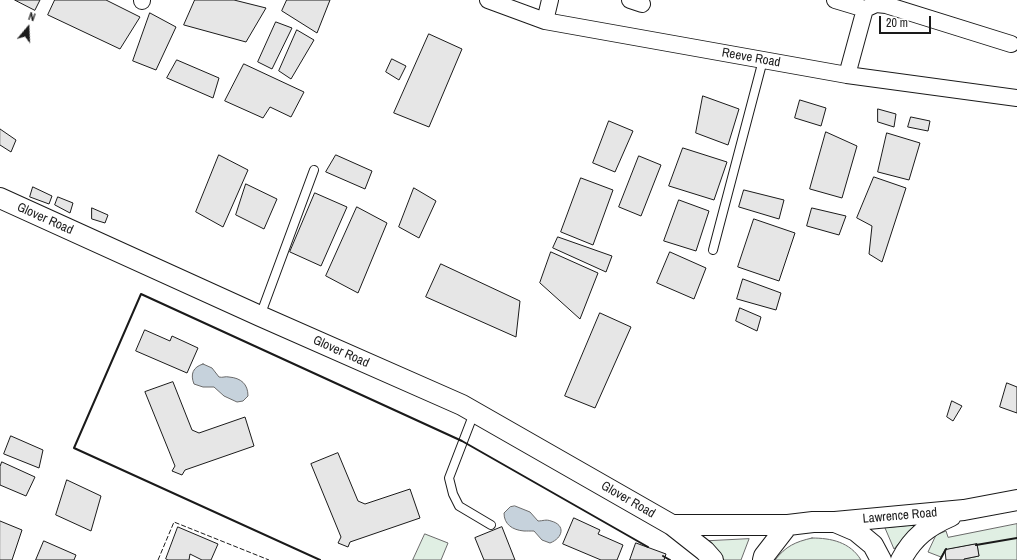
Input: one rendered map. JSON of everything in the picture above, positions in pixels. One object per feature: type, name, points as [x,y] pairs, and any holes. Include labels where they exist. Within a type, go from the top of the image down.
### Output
[{"type":"street","name":"Reeve Road","points":[[488,0],[545,21],[848,75],[1017,98]]},
{"type":"street","points":[[545,21],[550,0]]},
{"type":"street","points":[[835,0],[865,9],[876,4],[886,5],[1011,44]]},
{"type":"street","points":[[848,75],[865,9]]},
{"type":"street","name":"Glover Road","points":[[0,198],[260,316],[462,405],[672,525],[705,551],[713,560]]},
{"type":"street","name":"Lawrence Road","points":[[788,525],[964,510],[1017,500]]},
{"type":"street","name":"Lawrence Road","points":[[901,560],[907,548],[918,536],[935,524],[964,510]]},
{"type":"street","points":[[835,522],[856,531],[873,545],[881,560]]},
{"type":"street","name":"Glover Road","points":[[672,525],[788,525]]},
{"type":"street","points":[[763,560],[764,556],[788,525]]},
{"type":"lane","points":[[713,250],[763,60]]},
{"type":"lane","points":[[260,316],[314,170]]},
{"type":"lane","points":[[474,412],[449,478],[458,506],[491,525]]},
{"type":"green space","points":[[1017,524],[1017,560],[964,560],[979,556],[977,544],[945,550],[941,557],[928,552],[936,535],[946,531],[948,537]]},
{"type":"green space","points":[[915,525],[894,549],[885,528]]},
{"type":"green space","points":[[425,534],[448,543],[441,560],[413,560]]},
{"type":"green space","points":[[812,538],[840,542],[857,554],[861,560],[775,560],[791,545]]},
{"type":"green space","points":[[749,539],[741,560],[724,560],[709,541]]},
{"type":"shaded area","points":[[203,364],[212,368],[219,377],[233,378],[243,382],[247,388],[248,396],[243,401],[237,402],[224,396],[214,387],[203,387],[194,384],[192,377],[193,371]]},
{"type":"shaded area","points":[[515,506],[530,512],[538,521],[548,520],[559,525],[561,532],[558,538],[550,543],[542,540],[534,531],[524,531],[512,528],[505,520],[504,513],[510,507]]},
{"type":"building","points":[[15,0],[40,0],[35,10]]},
{"type":"building","points":[[55,0],[106,0],[140,17],[120,49],[48,15]]},
{"type":"building","points":[[195,0],[234,0],[266,8],[246,42],[184,25]]},
{"type":"building","points":[[287,0],[330,0],[317,33],[282,11]]},
{"type":"building","points":[[150,13],[176,27],[156,70],[133,61]]},
{"type":"building","points":[[276,22],[292,28],[272,69],[258,62]]},
{"type":"building","points":[[297,30],[314,40],[291,79],[279,71]]},
{"type":"building","points":[[429,34],[462,49],[429,127],[394,113]]},
{"type":"building","points":[[392,59],[406,66],[399,80],[386,72]]},
{"type":"building","points":[[177,60],[219,78],[213,98],[167,78]]},
{"type":"building","points":[[244,64],[304,92],[291,117],[270,107],[263,118],[225,101]]},
{"type":"building","points":[[703,96],[739,109],[728,145],[696,133]]},
{"type":"building","points":[[800,100],[826,108],[821,126],[795,118]]},
{"type":"building","points":[[878,109],[896,114],[894,127],[878,122]]},
{"type":"building","points":[[911,117],[930,121],[928,131],[908,127]]},
{"type":"building","points":[[609,121],[633,131],[615,172],[593,163]]},
{"type":"building","points":[[0,129],[16,140],[11,152],[0,145]]},
{"type":"building","points":[[826,132],[857,146],[842,198],[810,189]]},
{"type":"building","points":[[887,133],[920,143],[909,180],[878,172]]},
{"type":"building","points":[[683,148],[727,162],[714,200],[669,186]]},
{"type":"building","points":[[219,155],[248,170],[223,227],[196,212]]},
{"type":"building","points":[[336,155],[372,171],[365,189],[326,172]]},
{"type":"building","points":[[639,156],[661,165],[641,216],[619,207]]},
{"type":"building","points":[[874,177],[906,188],[882,262],[869,254],[872,226],[857,218]]},
{"type":"building","points":[[581,178],[613,190],[593,245],[561,232]]},
{"type":"building","points":[[246,184],[277,199],[264,229],[236,215]]},
{"type":"building","points":[[33,187],[52,196],[49,204],[30,197]]},
{"type":"building","points":[[414,188],[436,201],[419,238],[399,227]]},
{"type":"building","points":[[744,190],[784,200],[779,219],[739,207]]},
{"type":"building","points":[[315,193],[347,207],[321,266],[290,252]]},
{"type":"building","points":[[58,197],[73,203],[70,213],[55,205]]},
{"type":"building","points":[[679,200],[709,211],[696,251],[664,241]]},
{"type":"building","points":[[357,207],[387,223],[358,293],[326,276]]},
{"type":"building","points":[[92,208],[108,215],[105,223],[92,219]]},
{"type":"building","points":[[812,208],[846,216],[839,235],[807,226]]},
{"type":"building","points":[[754,219],[795,233],[779,281],[738,267]]},
{"type":"building","points":[[558,237],[612,256],[606,272],[553,248]]},
{"type":"building","points":[[551,252],[598,273],[580,319],[540,283]]},
{"type":"building","points":[[670,252],[706,268],[694,299],[657,283]]},
{"type":"building","points":[[441,264],[520,301],[516,337],[426,297]]},
{"type":"building","points":[[743,279],[781,293],[776,310],[737,299]]},
{"type":"building","points":[[740,308],[761,317],[757,331],[736,321]]},
{"type":"building","points":[[600,313],[631,327],[595,408],[565,396]]},
{"type":"building","points":[[145,330],[170,341],[172,336],[198,348],[187,373],[136,351]]},
{"type":"building","points":[[173,382],[192,430],[199,433],[245,417],[254,446],[185,470],[182,475],[172,471],[175,466],[145,392]]},
{"type":"building","points":[[1007,383],[1017,387],[1017,413],[1000,407]]},
{"type":"building","points":[[952,401],[962,406],[953,421],[947,417]]},
{"type":"building","points":[[11,436],[43,450],[39,468],[4,454]]},
{"type":"building","points":[[338,453],[358,501],[365,504],[410,489],[420,518],[350,542],[348,547],[338,543],[341,537],[311,464]]},
{"type":"building","points":[[2,462],[35,477],[26,496],[0,485],[0,467]]},
{"type":"building","points":[[67,480],[101,496],[91,531],[56,515]]},
{"type":"building","points":[[574,518],[600,530],[598,534],[623,545],[617,560],[601,560],[563,544]]},
{"type":"building","points":[[0,521],[22,530],[12,560],[0,560]]},
{"type":"building","points":[[178,527],[218,544],[211,560],[202,560],[190,554],[189,560],[166,559]]},
{"type":"building","points":[[502,527],[515,560],[484,560],[475,538]]},
{"type":"building","points":[[44,541],[76,555],[74,560],[36,560]]},
{"type":"building","points":[[636,543],[666,554],[664,560],[630,560]]},
{"type":"building","points":[[977,544],[979,556],[964,560],[946,560],[945,550]]},
{"type":"fence","points":[[158,560],[174,522],[269,560]]},
{"type":"wall","points":[[320,560],[74,448],[141,294],[462,441],[648,547]]},
{"type":"wall","points":[[976,545],[1017,538]]},
{"type":"wall","points":[[940,560],[946,549]]},
{"type":"wall","points":[[663,556],[670,560]]}]
